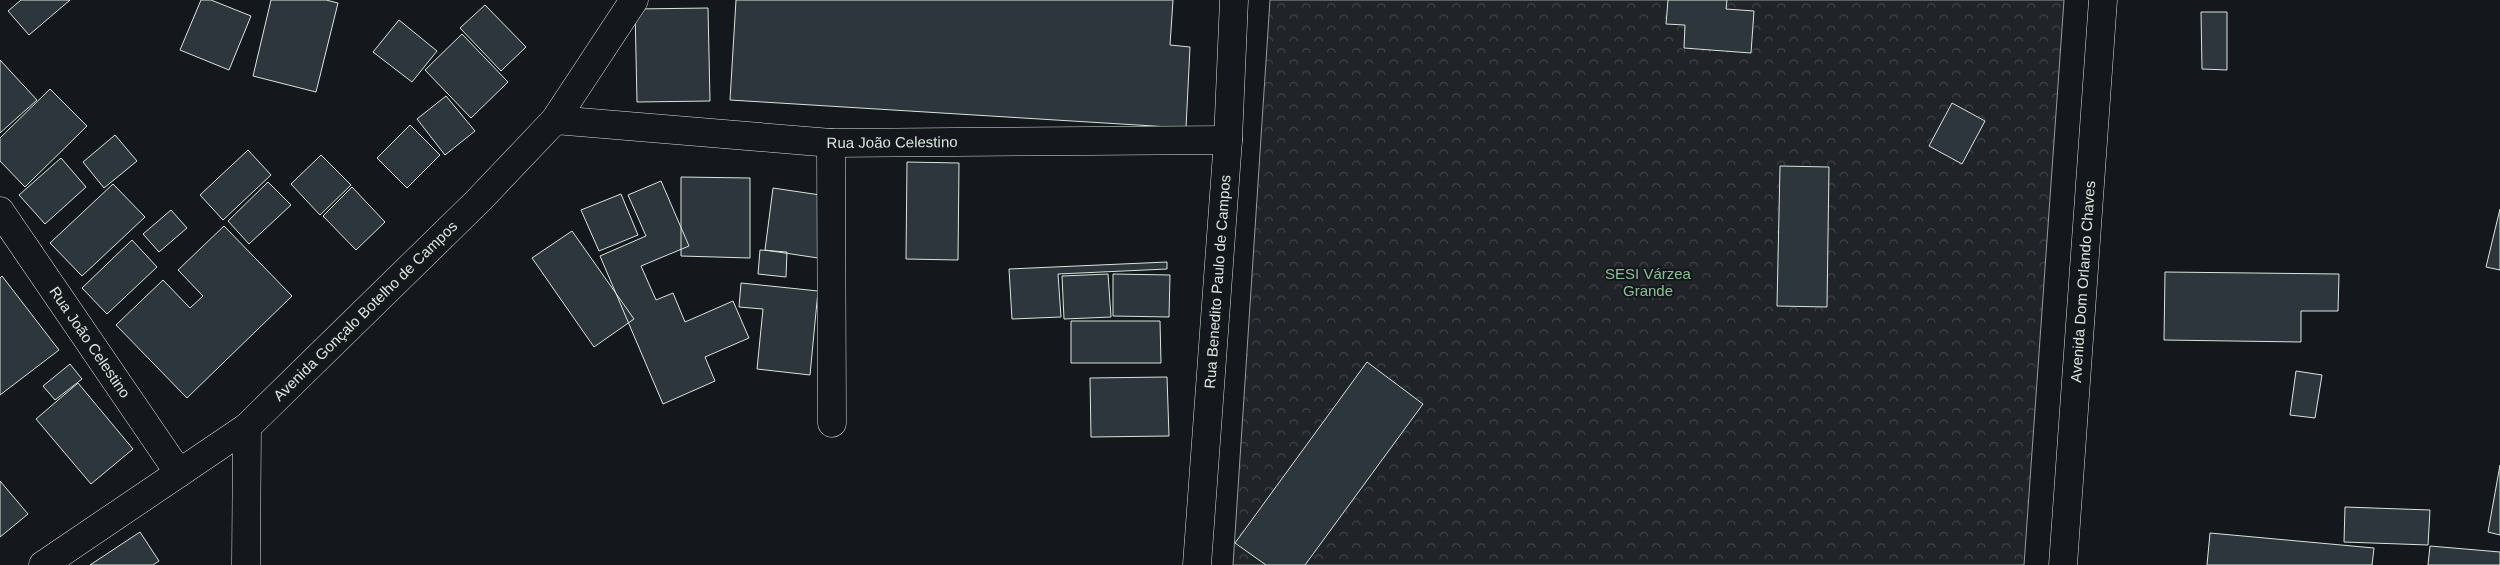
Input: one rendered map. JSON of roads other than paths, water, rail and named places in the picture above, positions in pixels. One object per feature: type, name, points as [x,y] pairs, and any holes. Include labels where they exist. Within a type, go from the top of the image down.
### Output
[{"type":"street","name":"Avenida Gonçalo Botelho de Campos","points":[[42,565],[246,427],[479,200],[555,120],[634,0]]},
{"type":"street","name":"Rua Benedito Paulo de Campos","points":[[1197,565],[1228,140],[1234,0]]},
{"type":"street","name":"Avenida Dom Orlando Chaves","points":[[2063,565],[2103,0]]},
{"type":"street","name":"Rua João Celestino","points":[[555,120],[831,143],[1228,140]]},
{"type":"street","points":[[831,143],[832,423]]},
{"type":"street","name":"Rua João Celestino","points":[[0,211],[179,473]]},
{"type":"street","points":[[246,427],[246,565]]},
{"type":"park label","name":"SESI Várzea Grande","points":[[1648,282]]}]
